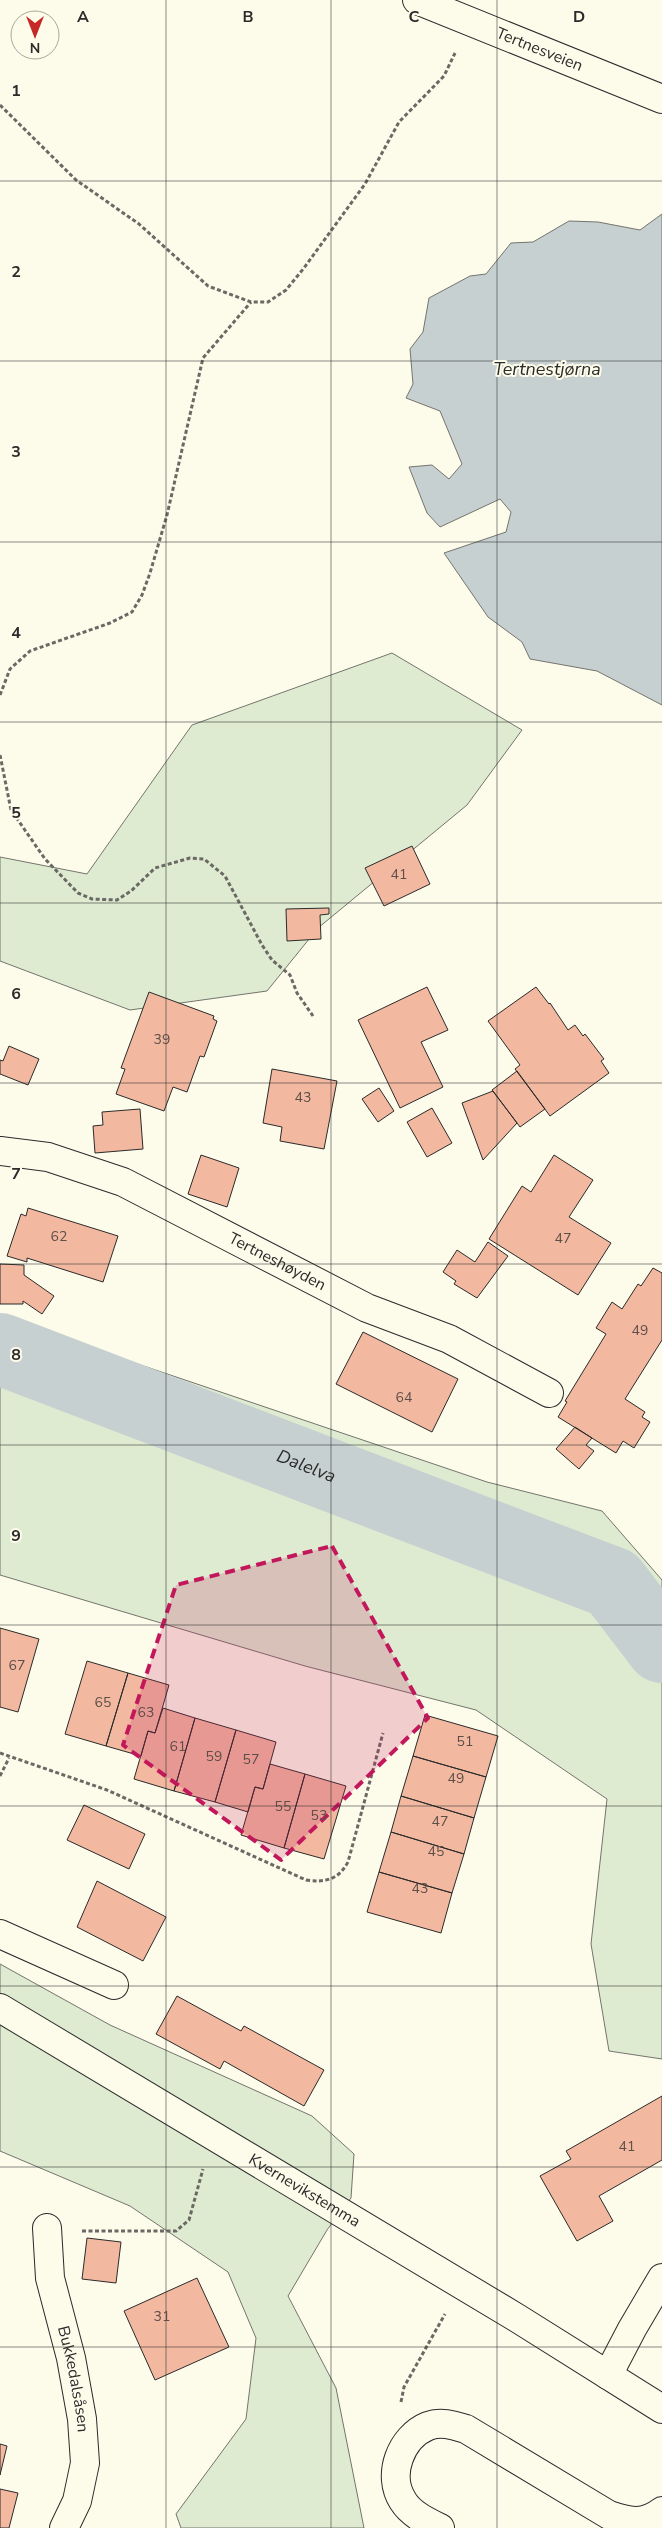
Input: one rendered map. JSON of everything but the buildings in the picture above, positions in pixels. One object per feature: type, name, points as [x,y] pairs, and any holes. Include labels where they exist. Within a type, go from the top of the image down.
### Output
[{"type":"street","name":"Tertnesveien","points":[[417,0],[662,99]]},
{"type":"street","name":"Tertneshøyden","points":[[0,1150],[48,1157],[123,1182],[367,1308],[449,1339],[549,1393]]},
{"type":"street","points":[[0,1934],[114,1985]]},
{"type":"street","name":"Kvernevikstemma","points":[[0,2008],[517,2318],[662,2408]]},
{"type":"street","name":"Bukkedalsåsen","points":[[47,2230],[50,2278],[71,2358],[82,2419],[85,2463],[77,2501],[64,2528]]},
{"type":"street","points":[[608,2375],[662,2278]]},
{"type":"street","points":[[440,2528],[414,2514],[402,2500],[397,2484],[397,2465],[405,2444],[416,2433],[429,2426],[445,2423],[466,2429],[609,2515],[627,2521],[643,2522],[662,2511]]},
{"type":"path","points":[[0,105],[76,180],[139,224],[208,286],[251,302],[268,302],[286,290],[304,268],[365,184],[399,122],[444,76],[472,22]]},
{"type":"path","points":[[0,695],[10,670],[30,651],[110,623],[132,612],[142,595],[150,573],[167,515],[202,358],[251,302]]},
{"type":"path","points":[[0,755],[11,810],[45,859],[78,893],[92,899],[117,900],[131,891],[155,868],[190,858],[204,859],[225,876],[272,960],[290,975],[297,993],[313,1016]]},
{"type":"path","points":[[0,1753],[9,1758],[107,1790],[306,1880],[320,1882],[332,1879],[342,1872],[348,1862],[383,1733]]},
{"type":"path","points":[[0,1776],[9,1758]]},
{"type":"path","points":[[47,2230],[176,2231],[189,2220],[202,2172],[219,2140]]},
{"type":"path","points":[[405,2444],[399,2436],[397,2426],[404,2387],[448,2309]]},
{"type":"highlighted area","points":[[332,1546],[428,1718],[281,1860],[123,1745],[176,1585]]},
{"type":"green space","points":[[392,653],[522,730],[467,805],[318,928],[267,991],[130,1010],[0,961],[0,857],[87,874],[192,725]]},
{"type":"green space","points":[[0,1326],[46,1333],[487,1482],[602,1511],[662,1580],[662,2059],[609,2051],[591,1944],[607,1799],[476,1710],[305,1666],[0,1575]]},
{"type":"green space","points":[[0,1964],[110,2025],[312,2116],[354,2154],[351,2198],[327,2230],[288,2296],[336,2388],[364,2528],[181,2528],[176,2514],[246,2419],[256,2338],[228,2272],[130,2206],[0,2151]]},
{"type":"water","name":"Tertnestjørna","points":[[662,214],[662,705],[597,671],[530,659],[522,642],[488,617],[444,553],[506,532],[511,512],[500,499],[440,527],[427,513],[409,467],[432,465],[449,479],[462,464],[440,411],[406,398],[413,384],[410,349],[423,332],[429,298],[470,276],[486,274],[511,243],[533,242],[569,221],[598,222],[640,230]]},
{"type":"waterway","name":"Dalelva","points":[[0,1349],[613,1583],[662,1647]]}]
